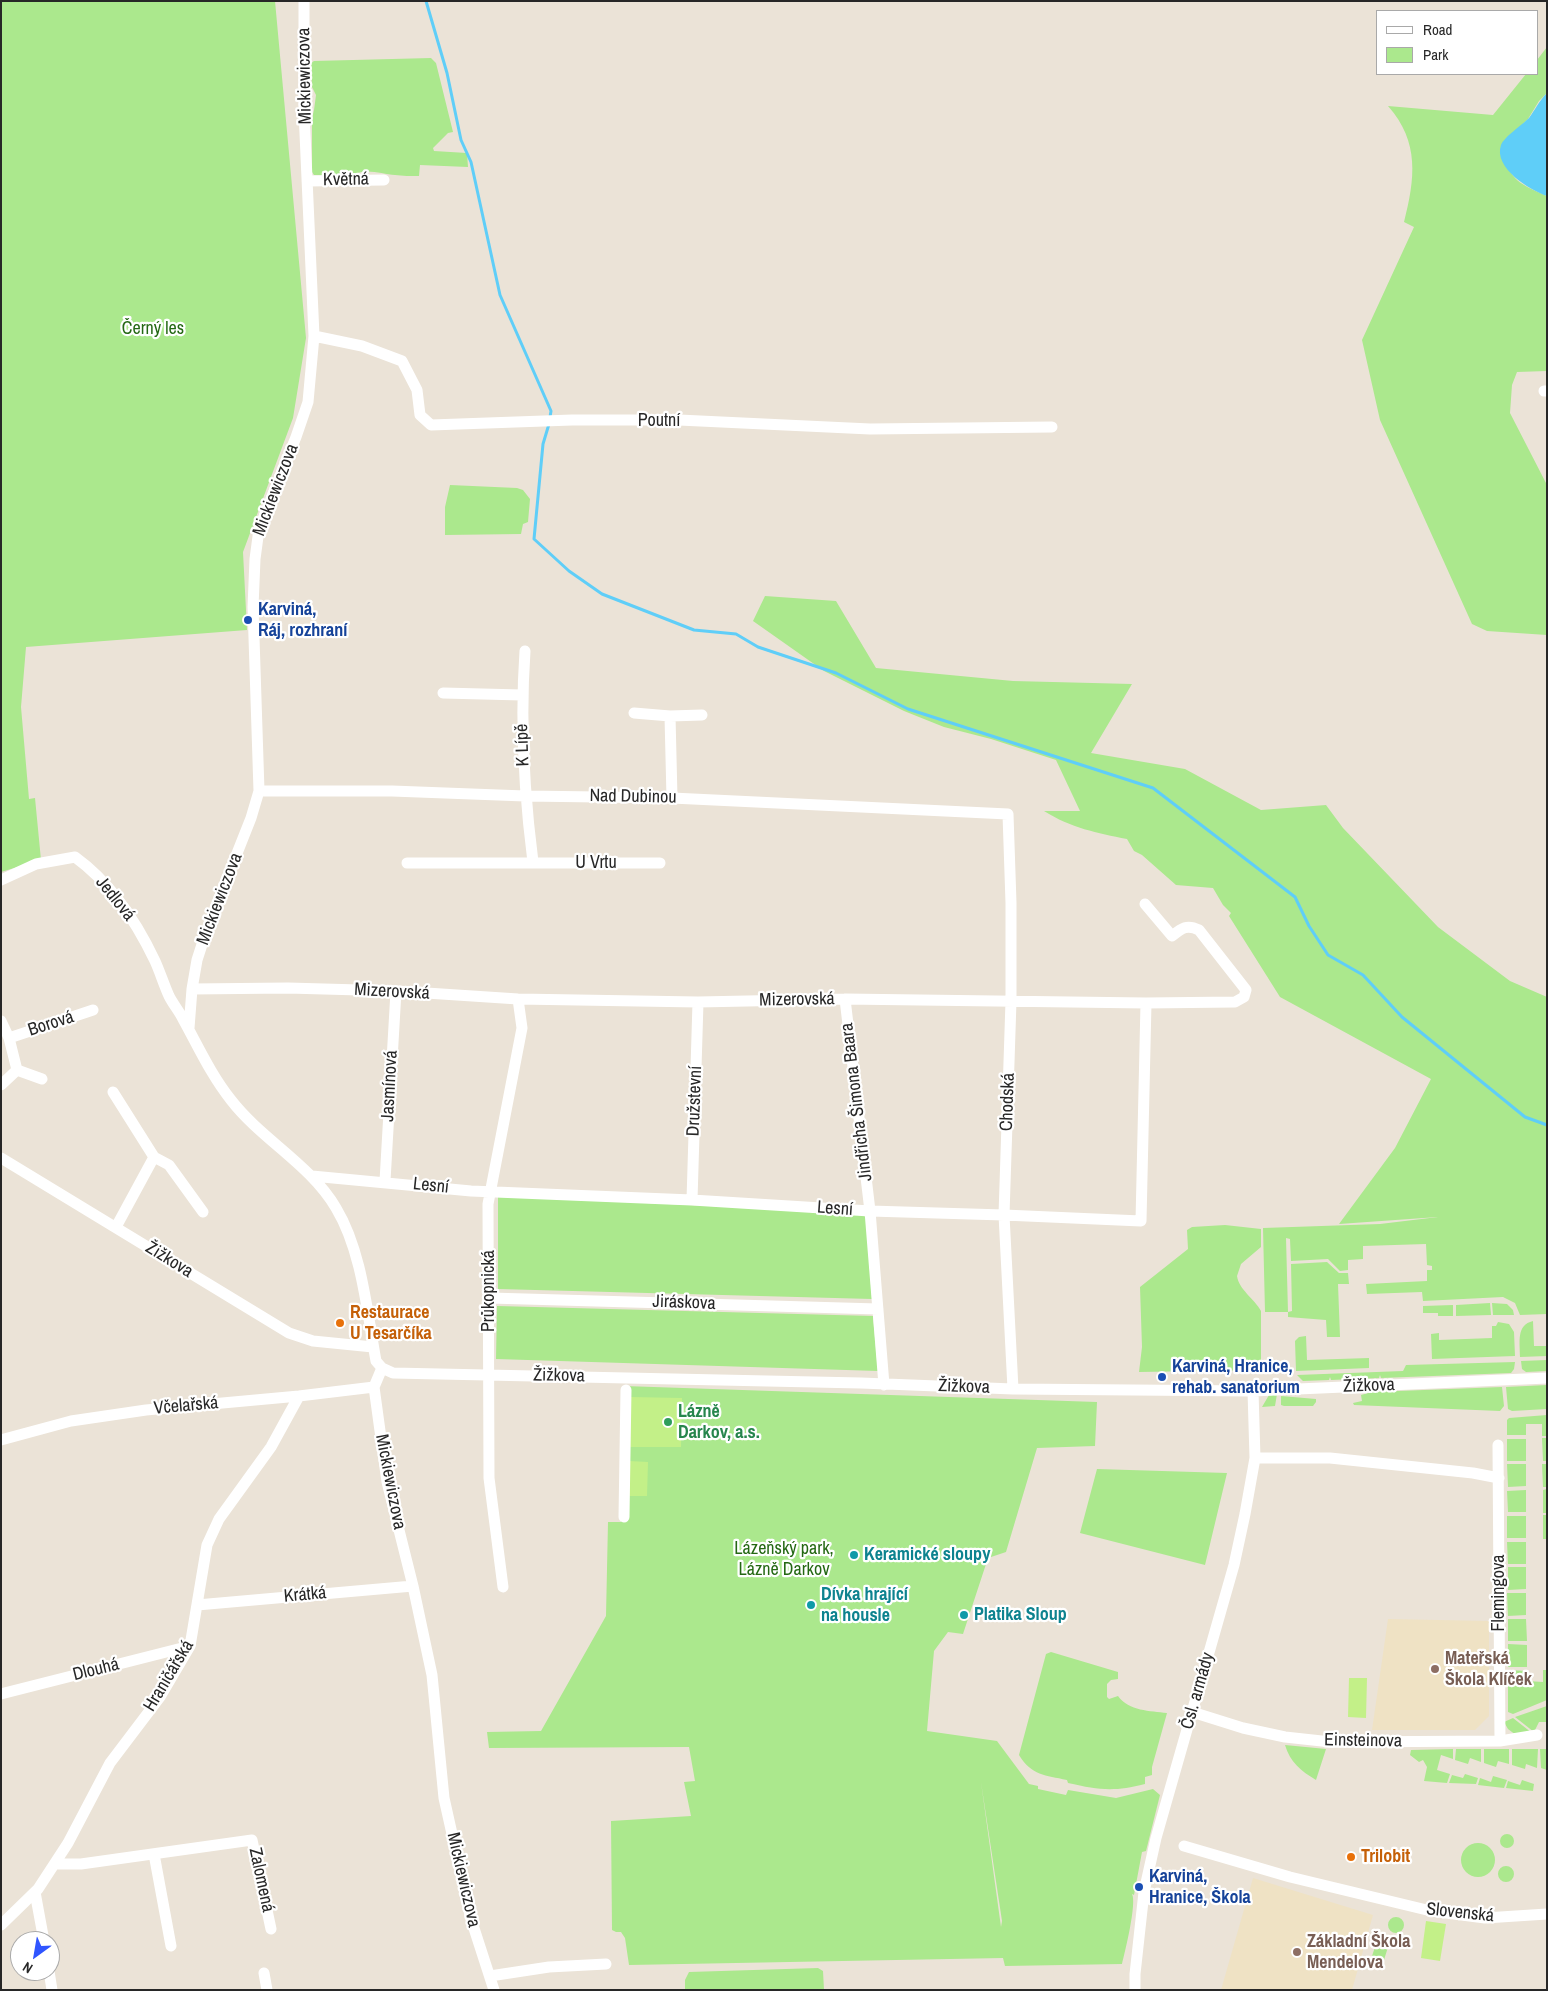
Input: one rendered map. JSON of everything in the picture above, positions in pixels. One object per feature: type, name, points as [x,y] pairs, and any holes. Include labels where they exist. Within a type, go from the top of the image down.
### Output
[{"type":"street","name":"Mickiewiczova","points":[[189,1030],[192,988],[197,960],[207,929],[252,818],[259,791],[253,607],[256,541],[308,402],[314,336],[304,111],[304,1]]},
{"type":"street","name":"Květná","points":[[307,181],[384,180]]},
{"type":"street","name":"Poutní","points":[[314,336],[362,346],[402,361],[417,390],[420,415],[431,424],[572,420],[679,420],[870,429],[1052,427]]},
{"type":"street","name":"K Lípě","points":[[525,651],[522,695],[525,796]]},
{"type":"street","points":[[443,694],[522,695]]},
{"type":"street","points":[[634,714],[702,715]]},
{"type":"street","points":[[670,716],[672,798]]},
{"type":"street","name":"Nad Dubinou","points":[[259,791],[392,791],[525,796],[672,798],[1008,814]]},
{"type":"street","points":[[525,796],[533,862]]},
{"type":"street","name":"Chodská","points":[[1008,814],[1011,903],[1011,1001],[1004,1214],[1013,1389]]},
{"type":"street","name":"Jedlová","points":[[1,880],[36,864],[75,857],[86,865],[120,900],[141,934],[170,997],[182,1016]]},
{"type":"street","name":"U Vrtu","points":[[407,863],[660,863]]},
{"type":"street","name":"Mizerovská","points":[[192,988],[288,988],[396,991],[518,999],[698,1002],[845,999],[1146,1003],[1234,1002],[1244,997],[1246,990],[1199,930],[1191,926],[1182,928],[1172,936],[1145,904]]},
{"type":"street","name":"Jasmínová","points":[[386,1181],[396,991]]},
{"type":"street","name":"Průkopnická","points":[[502,1587],[488,1478],[490,1190],[522,1028],[518,999]]},
{"type":"street","name":"Jindřicha Šimona Baara","points":[[845,999],[870,1211],[884,1385]]},
{"type":"street","name":"Družstevní","points":[[692,1200],[698,1002]]},
{"type":"street","name":"Lesní","points":[[312,1176],[386,1181],[470,1190],[692,1200],[870,1211],[1004,1214],[1141,1221],[1146,1003]]},
{"type":"street","name":"Borová","points":[[8,1038],[93,1010]]},
{"type":"street","name":"Mickiewiczova","points":[[182,1016],[205,1063],[230,1100],[252,1124],[312,1176],[336,1208],[353,1245],[376,1361],[382,1368]]},
{"type":"street","name":"Borová","points":[[1,1021],[17,1070]]},
{"type":"street","points":[[1,1085],[17,1070],[42,1079]]},
{"type":"street","points":[[113,1092],[154,1157],[169,1165],[203,1212]]},
{"type":"street","points":[[116,1227],[154,1157]]},
{"type":"street","name":"Žižkova","points":[[1,1158],[289,1333],[313,1341],[373,1347]]},
{"type":"street","name":"Jiráskova","points":[[490,1298],[878,1309]]},
{"type":"street","points":[[374,1387],[382,1368]]},
{"type":"street","name":"Žižkova","points":[[382,1368],[393,1372],[1013,1389],[1253,1391],[1547,1378]]},
{"type":"street","name":"Mickiewiczova","points":[[374,1387],[387,1482],[413,1586],[432,1675],[444,1798],[471,1919],[494,1990]]},
{"type":"street","name":"Včelařská","points":[[1,1440],[71,1421],[137,1411],[374,1387]]},
{"type":"street","points":[[624,1518],[626,1390]]},
{"type":"street","name":"Čsl. armády","points":[[1136,1990],[1135,1971],[1144,1892],[1156,1838],[1234,1565],[1256,1458],[1253,1391]]},
{"type":"street","name":"Hraničářská","points":[[1,1925],[35,1892],[55,1864],[110,1763],[160,1697],[190,1646],[193,1638],[207,1545],[219,1519],[271,1447],[299,1396]]},
{"type":"street","name":"Flemingova","points":[[1498,1446],[1500,1740]]},
{"type":"street","points":[[1256,1458],[1330,1458],[1473,1473],[1499,1478]]},
{"type":"street","name":"Krátká","points":[[197,1605],[413,1586]]},
{"type":"street","name":"Dlouhá","points":[[1,1694],[190,1646]]},
{"type":"street","name":"Einsteinova","points":[[1192,1712],[1243,1728],[1285,1737],[1331,1742],[1500,1740],[1537,1735]]},
{"type":"street","name":"Zalomená","points":[[55,1864],[82,1864],[252,1840],[271,1930]]},
{"type":"street","name":"Slovenská","points":[[1184,1846],[1290,1877],[1431,1912],[1485,1918],[1547,1914]]},
{"type":"street","points":[[154,1854],[172,1946]]},
{"type":"street","points":[[35,1892],[42,1931]]},
{"type":"street","points":[[490,1976],[549,1966],[606,1964]]},
{"type":"street","points":[[264,1973],[267,1990]]},
{"type":"shaded area","name":"Mateřská Škola Klíček","points":[[1388,1619],[1489,1621],[1489,1716],[1475,1730],[1372,1730]]},
{"type":"shaded area","name":"Základní Škola Mendelova","points":[[1253,1878],[1373,1915],[1352,1990],[1221,1990]]},
{"type":"green space","name":"Černý les","points":[[1,1],[275,1],[306,338],[293,418],[243,552],[247,630],[26,647],[21,707],[29,799],[35,798],[41,860],[1,872]]},
{"type":"green space","points":[[1547,47],[1547,93],[1539,101],[1528,119],[1502,145],[1507,165],[1515,178],[1527,187],[1547,196],[1547,371],[1517,372],[1512,385],[1510,413],[1547,485],[1547,635],[1487,631],[1472,624],[1380,420],[1362,340],[1414,227],[1404,222],[1411,191],[1412,161],[1410,147],[1406,133],[1388,106],[1493,115],[1525,75],[1538,75],[1538,59]]},
{"type":"green space","points":[[431,58],[436,63],[453,132],[448,133],[433,148],[434,151],[467,153],[468,167],[420,165],[419,176],[367,171],[356,173],[352,176],[314,175],[312,172],[312,118],[316,95],[312,87],[311,63],[314,61]]},
{"type":"green space","points":[[450,485],[517,488],[523,490],[530,499],[528,522],[523,524],[521,534],[445,535],[445,507]]},
{"type":"green space","points":[[765,596],[836,601],[876,668],[1013,681],[1132,684],[1091,753],[1185,769],[1261,810],[1326,805],[1343,828],[1438,927],[1510,981],[1547,997],[1547,1314],[1520,1315],[1515,1303],[1503,1297],[1423,1301],[1422,1292],[1367,1294],[1366,1284],[1427,1281],[1427,1270],[1432,1270],[1432,1266],[1427,1265],[1426,1244],[1363,1246],[1363,1259],[1348,1260],[1348,1270],[1340,1271],[1328,1259],[1291,1261],[1290,1239],[1286,1238],[1288,1312],[1265,1312],[1263,1228],[1380,1224],[1438,1217],[1339,1224],[1395,1148],[1431,1079],[1280,997],[1229,916],[1231,913],[1223,905],[1213,888],[1176,885],[1142,855],[1134,851],[1127,839],[1074,826],[1044,811],[1080,811],[1056,760],[991,739],[944,727],[904,711],[824,671],[753,621]]},
{"type":"green space","points":[[498,1196],[859,1213],[866,1217],[872,1299],[498,1289]]},
{"type":"green space","points":[[1225,1225],[1261,1229],[1261,1247],[1241,1264],[1237,1276],[1241,1286],[1261,1311],[1261,1370],[1139,1372],[1142,1347],[1140,1287],[1188,1249],[1187,1230],[1192,1227]]},
{"type":"green space","points":[[1327,1262],[1339,1273],[1348,1273],[1349,1284],[1338,1284],[1340,1337],[1327,1337],[1326,1320],[1288,1317],[1288,1312],[1292,1311],[1291,1264]]},
{"type":"green space","points":[[1490,1303],[1491,1315],[1456,1316],[1456,1305]]},
{"type":"green space","points":[[1492,1303],[1507,1304],[1513,1310],[1514,1315],[1493,1315]]},
{"type":"green space","points":[[1453,1305],[1453,1316],[1423,1313],[1423,1306]]},
{"type":"green space","points":[[497,1306],[873,1316],[878,1371],[496,1359]]},
{"type":"green space","points":[[1533,1321],[1534,1346],[1547,1346],[1547,1356],[1520,1357],[1521,1330]]},
{"type":"green space","points":[[1498,1322],[1509,1324],[1514,1332],[1515,1356],[1432,1359],[1431,1334],[1439,1333],[1439,1340],[1492,1338],[1492,1326],[1496,1326]]},
{"type":"green space","points":[[1306,1336],[1307,1360],[1369,1358],[1369,1368],[1296,1371],[1295,1341],[1299,1337]]},
{"type":"green space","points":[[1547,1360],[1547,1371],[1526,1372],[1522,1369],[1521,1361]]},
{"type":"green space","points":[[1515,1362],[1511,1373],[1381,1378],[1380,1375],[1379,1378],[1331,1380],[1330,1377],[1329,1380],[1303,1381],[1297,1375],[1403,1371],[1406,1365]]},
{"type":"green space","points":[[1547,1385],[1547,1409],[1512,1411],[1508,1409],[1506,1387]]},
{"type":"green space","name":"Lázeňský park, Lázně Darkov","points":[[624,1386],[1097,1402],[1095,1446],[1037,1448],[1006,1552],[988,1558],[963,1634],[948,1632],[934,1651],[927,1731],[997,1741],[1029,1784],[1038,1786],[1038,1789],[1066,1795],[1068,1790],[1116,1798],[1153,1789],[1160,1795],[1146,1851],[1142,1852],[1134,1895],[1132,1894],[1132,1917],[1122,1964],[1005,1966],[1003,1958],[629,1965],[625,1938],[621,1932],[612,1930],[611,1821],[691,1816],[684,1782],[695,1781],[689,1747],[489,1748],[487,1732],[541,1731],[606,1616],[608,1522],[621,1522]],"holes":[[[981,1782],[1002,1921],[1001,1927]]]},
{"type":"green space","points":[[1502,1387],[1504,1406],[1500,1411],[1354,1405],[1353,1403],[1362,1401],[1361,1395],[1372,1392]]},
{"type":"green space","points":[[1277,1394],[1275,1406],[1262,1407],[1269,1395]]},
{"type":"green space","points":[[1281,1396],[1316,1399],[1316,1402],[1313,1406],[1284,1406],[1281,1405]]},
{"type":"green space","points":[[630,1397],[682,1398],[681,1447],[629,1447]]},
{"type":"green space","points":[[1547,1415],[1547,1436],[1542,1436],[1542,1424],[1526,1424],[1526,1435],[1507,1435],[1507,1420],[1509,1418]]},
{"type":"green space","points":[[1542,1438],[1547,1438],[1547,1461],[1543,1461]]},
{"type":"green space","points":[[1507,1439],[1526,1439],[1526,1461],[1507,1461]]},
{"type":"green space","name":"Lázně Darkov, a.s.","points":[[629,1461],[648,1462],[647,1496],[628,1496]]},
{"type":"green space","points":[[1507,1464],[1526,1464],[1526,1486],[1508,1487]]},
{"type":"green space","points":[[1542,1464],[1547,1464],[1547,1487],[1543,1487]]},
{"type":"green space","points":[[1097,1469],[1227,1473],[1205,1565],[1080,1533]]},
{"type":"green space","points":[[1547,1489],[1547,1513],[1543,1513],[1543,1490]]},
{"type":"green space","points":[[1526,1490],[1526,1512],[1508,1512],[1507,1491]]},
{"type":"green space","points":[[1543,1515],[1547,1515],[1547,1539],[1543,1539]]},
{"type":"green space","points":[[1507,1516],[1526,1516],[1526,1538],[1507,1538]]},
{"type":"green space","points":[[1507,1542],[1526,1542],[1526,1564],[1508,1564]]},
{"type":"green space","points":[[1508,1567],[1526,1567],[1526,1589],[1508,1590]]},
{"type":"green space","points":[[1507,1593],[1526,1593],[1526,1615],[1508,1616]]},
{"type":"green space","points":[[1508,1619],[1526,1619],[1527,1641],[1508,1641]]},
{"type":"green space","points":[[1508,1644],[1527,1645],[1527,1667],[1508,1667]]},
{"type":"green space","points":[[1051,1652],[1118,1672],[1118,1679],[1111,1680],[1107,1684],[1107,1697],[1109,1699],[1118,1696],[1128,1705],[1147,1711],[1167,1713],[1152,1767],[1152,1775],[1145,1777],[1145,1784],[1106,1789],[1068,1783],[1067,1780],[1034,1771],[1019,1755],[1046,1654]]},
{"type":"green space","points":[[1508,1670],[1527,1671],[1527,1681],[1543,1682],[1543,1670],[1547,1670],[1547,1700],[1513,1714],[1508,1712]]},
{"type":"green space","points":[[1349,1678],[1367,1678],[1366,1718],[1348,1717]]},
{"type":"green space","points":[[1547,1706],[1547,1722],[1539,1722],[1534,1732],[1515,1717]]},
{"type":"green space","points":[[1513,1718],[1532,1733],[1516,1735],[1508,1729],[1504,1722]]},
{"type":"green space","points":[[1285,1745],[1326,1749],[1316,1780],[1297,1765]]},
{"type":"green space","points":[[1453,1749],[1453,1759],[1441,1755],[1437,1770],[1450,1774],[1447,1783],[1424,1781],[1427,1767],[1423,1760],[1419,1762],[1410,1755],[1411,1750]]},
{"type":"green space","points":[[1456,1749],[1481,1749],[1481,1762],[1470,1758],[1468,1764],[1455,1760]]},
{"type":"green space","points":[[1484,1749],[1509,1749],[1509,1764],[1498,1761],[1496,1767],[1484,1763]]},
{"type":"green space","points":[[1512,1749],[1538,1749],[1537,1768],[1526,1764],[1525,1769],[1512,1765]]},
{"type":"green space","points":[[1540,1749],[1547,1749],[1547,1770],[1541,1768]]},
{"type":"green space","points":[[1465,1774],[1478,1778],[1476,1784],[1449,1783],[1452,1775],[1463,1778]]},
{"type":"green space","points":[[1493,1776],[1507,1780],[1504,1788],[1478,1785],[1480,1778],[1491,1782]]},
{"type":"green space","points":[[1522,1780],[1534,1784],[1533,1791],[1506,1788],[1508,1781],[1520,1785]]},
{"type":"green space","points":[[1504,1834],[1510,1834],[1514,1841],[1510,1848],[1504,1848],[1500,1844],[1500,1838]]},
{"type":"green space","points":[[1478,1843],[1490,1848],[1495,1860],[1490,1872],[1478,1877],[1466,1872],[1461,1860],[1466,1848]]},
{"type":"green space","points":[[1503,1866],[1509,1866],[1514,1871],[1512,1880],[1503,1882],[1498,1877],[1498,1871]]},
{"type":"green space","points":[[1393,1917],[1399,1917],[1404,1922],[1402,1931],[1393,1933],[1388,1928],[1388,1922]]},
{"type":"green space","points":[[1426,1921],[1446,1924],[1440,1961],[1421,1958]]},
{"type":"green space","points":[[1376,1944],[1388,1947],[1384,1960],[1372,1956]]},
{"type":"green space","points":[[818,1968],[823,1971],[824,1990],[685,1990],[685,1980],[689,1972]]},
{"type":"water","points":[[1547,93],[1547,196],[1532,189],[1515,177],[1502,162],[1500,154],[1503,142],[1529,118]]},
{"type":"waterway","points":[[426,1],[447,73],[461,140],[471,162],[500,295],[551,411],[550,417]]},
{"type":"waterway","points":[[549,424],[543,444],[534,539],[569,571],[602,594],[694,630],[736,634],[758,647],[836,673],[908,709],[1153,788],[1295,897],[1309,926],[1328,955],[1363,975],[1402,1017],[1525,1117],[1547,1125]]},
{"type":"place","name":"Karviná, Ráj, rozhraní","points":[[248,620]]},
{"type":"place","name":"Restaurace U Tesarčíka","points":[[340,1323]]},
{"type":"place","name":"Karviná, Hranice, rehab. sanatorium","points":[[1162,1377]]},
{"type":"place","name":"Lázně Darkov, a.s.","points":[[668,1422]]},
{"type":"place","name":"Keramické sloupy","points":[[854,1555]]},
{"type":"place","name":"Dívka hrající na housle","points":[[811,1605]]},
{"type":"place","name":"Platika Sloup","points":[[964,1615]]},
{"type":"place","name":"Mateřská Škola Klíček","points":[[1435,1669]]},
{"type":"place","name":"Trilobit","points":[[1351,1857]]},
{"type":"place","name":"Karviná, Hranice, Škola","points":[[1139,1887]]},
{"type":"place","name":"Základní Škola Mendelova","points":[[1297,1952]]}]
